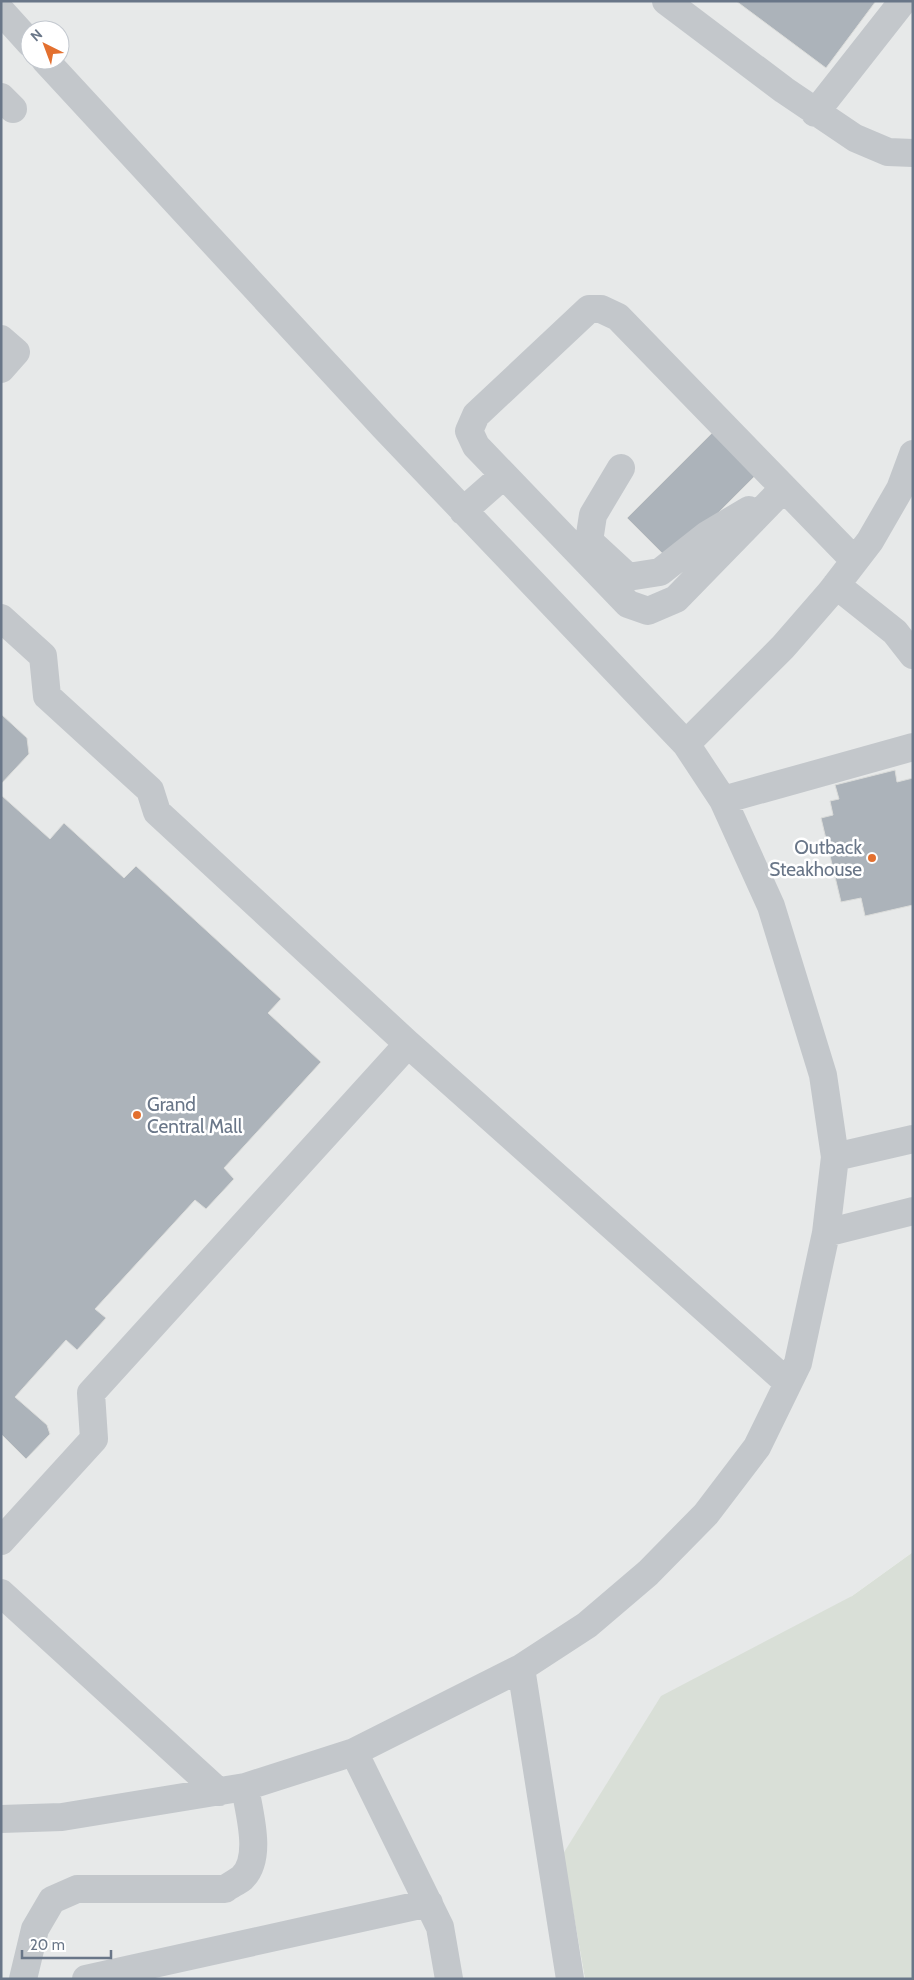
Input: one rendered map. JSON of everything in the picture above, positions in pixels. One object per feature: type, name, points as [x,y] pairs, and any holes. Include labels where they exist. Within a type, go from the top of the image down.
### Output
[{"type":"lane","points":[[666,1],[815,113],[854,138],[888,152],[913,153]]},
{"type":"lane","points":[[815,113],[904,1]]},
{"type":"lane","points":[[1,11],[20,32]]},
{"type":"lane","points":[[1,1819],[62,1817],[219,1792],[245,1787],[354,1752],[521,1668],[587,1625],[648,1573],[706,1514],[757,1448],[798,1363],[826,1233],[835,1157],[823,1075],[771,906],[723,800],[686,744],[333,373],[54,70]]},
{"type":"lane","points":[[784,488],[676,599],[648,611],[628,604],[476,446],[469,431],[476,415],[589,309],[601,309],[618,317],[854,560]]},
{"type":"lane","points":[[1,339],[16,352],[1,369]]},
{"type":"lane","points":[[686,744],[783,647],[836,585],[870,541],[900,489],[913,454]]},
{"type":"lane","points":[[621,468],[592,515],[589,541],[628,577],[660,572],[707,535],[784,488]]},
{"type":"lane","points":[[463,511],[504,475]]},
{"type":"lane","points":[[836,585],[895,632],[913,655]]},
{"type":"lane","points":[[1,618],[43,656],[47,696],[150,790],[157,812],[408,1044],[788,1384]]},
{"type":"lane","points":[[723,800],[913,747]]},
{"type":"lane","points":[[1,1541],[94,1439],[91,1393],[408,1044]]},
{"type":"lane","points":[[835,1157],[913,1139]]},
{"type":"lane","points":[[826,1233],[913,1210]]},
{"type":"lane","points":[[1,1592],[219,1792]]},
{"type":"lane","points":[[521,1668],[570,1979]]},
{"type":"lane","points":[[354,1752],[440,1927],[449,1979]]},
{"type":"lane","points":[[23,1979],[35,1930],[52,1900],[77,1889],[225,1889],[242,1878],[249,1867],[255,1847],[245,1787]]},
{"type":"lane","points":[[86,1979],[429,1903]]},
{"type":"shaded area","name":"Grand Central Mall","points":[[1,1],[913,1],[913,1552],[852,1596],[563,1854],[585,1979],[1,1979]]},
{"type":"shaded area","points":[[913,1552],[913,1979],[585,1979],[563,1854],[661,1696],[852,1596]]},
{"type":"building","points":[[736,1],[876,1],[826,68]]},
{"type":"building","points":[[713,432],[756,475],[670,561],[627,518]]},
{"type":"building","points":[[1,714],[27,738],[29,754],[1,784]]},
{"type":"building","name":"Outback Steakhouse","points":[[895,770],[897,782],[913,778],[913,905],[865,916],[861,898],[841,902],[821,818],[833,815],[830,801],[839,799],[835,785]]},
{"type":"building","name":"Grand Central Mall","points":[[1,795],[50,839],[64,823],[124,878],[136,866],[281,999],[268,1013],[321,1062],[224,1168],[234,1179],[206,1209],[195,1200],[95,1309],[106,1318],[77,1350],[66,1340],[15,1397],[47,1425],[50,1434],[26,1459],[1,1434]]},
{"type":"place","name":"Outback Steakhouse","points":[[872,858]]},
{"type":"place","name":"Grand Central Mall","points":[[137,1115]]}]
